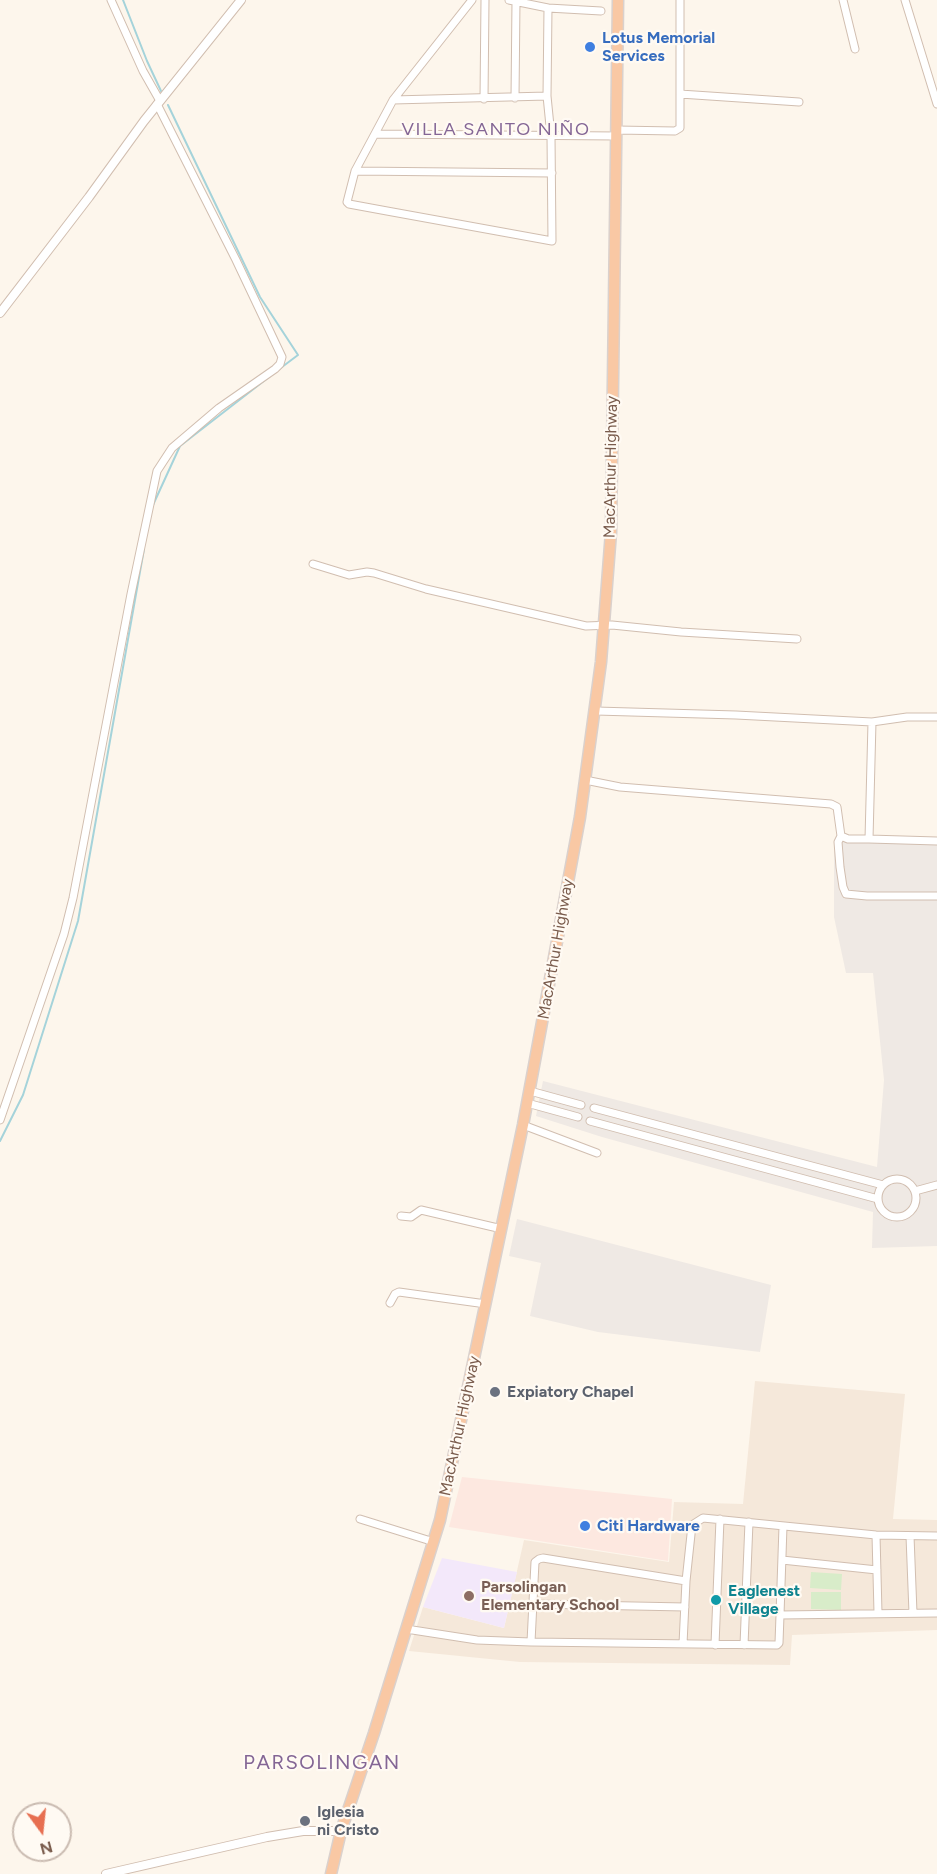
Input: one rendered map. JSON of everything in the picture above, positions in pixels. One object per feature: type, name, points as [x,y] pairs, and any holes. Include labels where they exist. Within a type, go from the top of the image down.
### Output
[{"type":"highway","name":"MacArthur Highway","points":[[331,1874],[341,1831],[434,1542],[449,1478],[530,1091],[596,711],[605,627],[611,521],[618,0]]},
{"type":"street","points":[[0,1120],[64,934],[73,898],[130,594],[157,471],[172,448],[219,408],[275,369],[282,357],[143,71],[111,0]]},
{"type":"street","points":[[0,313],[159,102],[241,0]]},
{"type":"street","points":[[472,0],[393,100],[355,171],[346,199],[349,204],[550,241],[553,239],[551,136],[547,96],[548,8]]},
{"type":"street","points":[[484,99],[485,0]]},
{"type":"street","points":[[375,134],[551,136],[678,130],[680,128],[680,0]]},
{"type":"street","points":[[843,0],[855,49]]},
{"type":"street","points":[[905,0],[937,104]]},
{"type":"street","points":[[515,98],[512,1],[548,8],[601,11]]},
{"type":"street","points":[[680,94],[799,102]]},
{"type":"street","points":[[393,100],[547,96]]},
{"type":"street","points":[[355,171],[552,173]]},
{"type":"street","points":[[313,564],[349,575],[374,573],[426,589],[586,626],[612,625],[797,639]]},
{"type":"street","points":[[596,711],[872,722],[907,717],[937,717]]},
{"type":"street","points":[[869,839],[872,722]]},
{"type":"street","points":[[585,780],[620,787],[831,804],[837,807],[841,836],[838,842],[840,867],[846,894],[937,896]]},
{"type":"street","points":[[841,836],[848,839],[937,841]]},
{"type":"street","points":[[530,1091],[581,1105]]},
{"type":"street","points":[[527,1103],[578,1117]]},
{"type":"street","points":[[594,1108],[883,1185]]},
{"type":"street","points":[[591,1121],[878,1199]]},
{"type":"street","points":[[523,1125],[597,1153]]},
{"type":"street","points":[[666,1141],[668,1128]]},
{"type":"street","points":[[732,1159],[736,1146]]},
{"type":"street","points":[[800,1178],[804,1164]]},
{"type":"street","points":[[891,1179],[901,1179],[910,1183],[915,1191],[916,1198],[913,1208],[905,1215],[895,1217],[885,1213],[879,1204],[878,1194],[883,1185],[891,1179]]},
{"type":"street","points":[[915,1191],[937,1185]]},
{"type":"street","points":[[401,1216],[411,1216],[421,1210],[502,1229]]},
{"type":"street","points":[[390,1303],[395,1293],[399,1292],[486,1304]]},
{"type":"street","points":[[360,1518],[434,1542]]},
{"type":"street","points":[[683,1644],[692,1525],[703,1518],[876,1535],[937,1536]]},
{"type":"street","points":[[715,1645],[720,1519]]},
{"type":"street","points":[[744,1645],[749,1522]]},
{"type":"street","points":[[406,1629],[477,1640],[777,1646],[779,1643],[783,1526]]},
{"type":"street","points":[[876,1535],[878,1613]]},
{"type":"street","points":[[910,1536],[913,1613]]},
{"type":"street","points":[[531,1642],[535,1562],[543,1558],[686,1581]]},
{"type":"street","points":[[782,1560],[877,1570]]},
{"type":"street","points":[[533,1604],[685,1607]]},
{"type":"street","points":[[780,1615],[937,1613]]},
{"type":"street","points":[[106,1874],[267,1836],[341,1831]]},
{"type":"shaded area","points":[[834,841],[937,843],[937,1246],[872,1248],[873,1212],[602,1137],[536,1116],[543,1081],[877,1167],[884,1080],[873,973],[846,973],[834,917]]},
{"type":"shaded area","points":[[517,1219],[771,1285],[760,1352],[598,1332],[530,1316],[541,1263],[509,1256]]},
{"type":"shaded area","points":[[755,1381],[905,1394],[893,1519],[937,1520],[937,1630],[792,1635],[790,1665],[520,1662],[409,1651],[423,1607],[504,1628],[524,1540],[669,1562],[674,1502],[743,1504]]},
{"type":"shaded area","name":"Citi Hardware","points":[[462,1477],[672,1499],[668,1561],[449,1527]]},
{"type":"shaded area","name":"Parsolingan Elementary School","points":[[442,1558],[517,1572],[504,1628],[423,1607]]},
{"type":"green space","points":[[811,1572],[842,1574],[841,1590],[810,1588]]},
{"type":"green space","points":[[811,1592],[841,1592],[841,1610],[811,1609]]},
{"type":"waterway","points":[[123,0],[161,91]]},
{"type":"waterway","points":[[168,105],[260,297],[298,355],[278,370]]},
{"type":"waterway","points":[[153,505],[180,446],[269,377]]},
{"type":"waterway","points":[[0,1141],[23,1095],[78,921],[144,549]]},
{"type":"place","name":"Lotus Memorial Services","points":[[590,47]]},
{"type":"place","name":"Expiatory Chapel","points":[[495,1392]]},
{"type":"place","name":"Citi Hardware","points":[[585,1526]]},
{"type":"place","name":"Parsolingan Elementary School","points":[[469,1596]]},
{"type":"place","name":"Eaglenest Village","points":[[716,1600]]},
{"type":"place","name":"Iglesia ni Cristo","points":[[305,1821]]},
{"type":"district","name":"VILLA SANTO NIÑO","points":[[496,130]]},
{"type":"district","name":"PARSOLINGAN","points":[[322,1763]]}]
